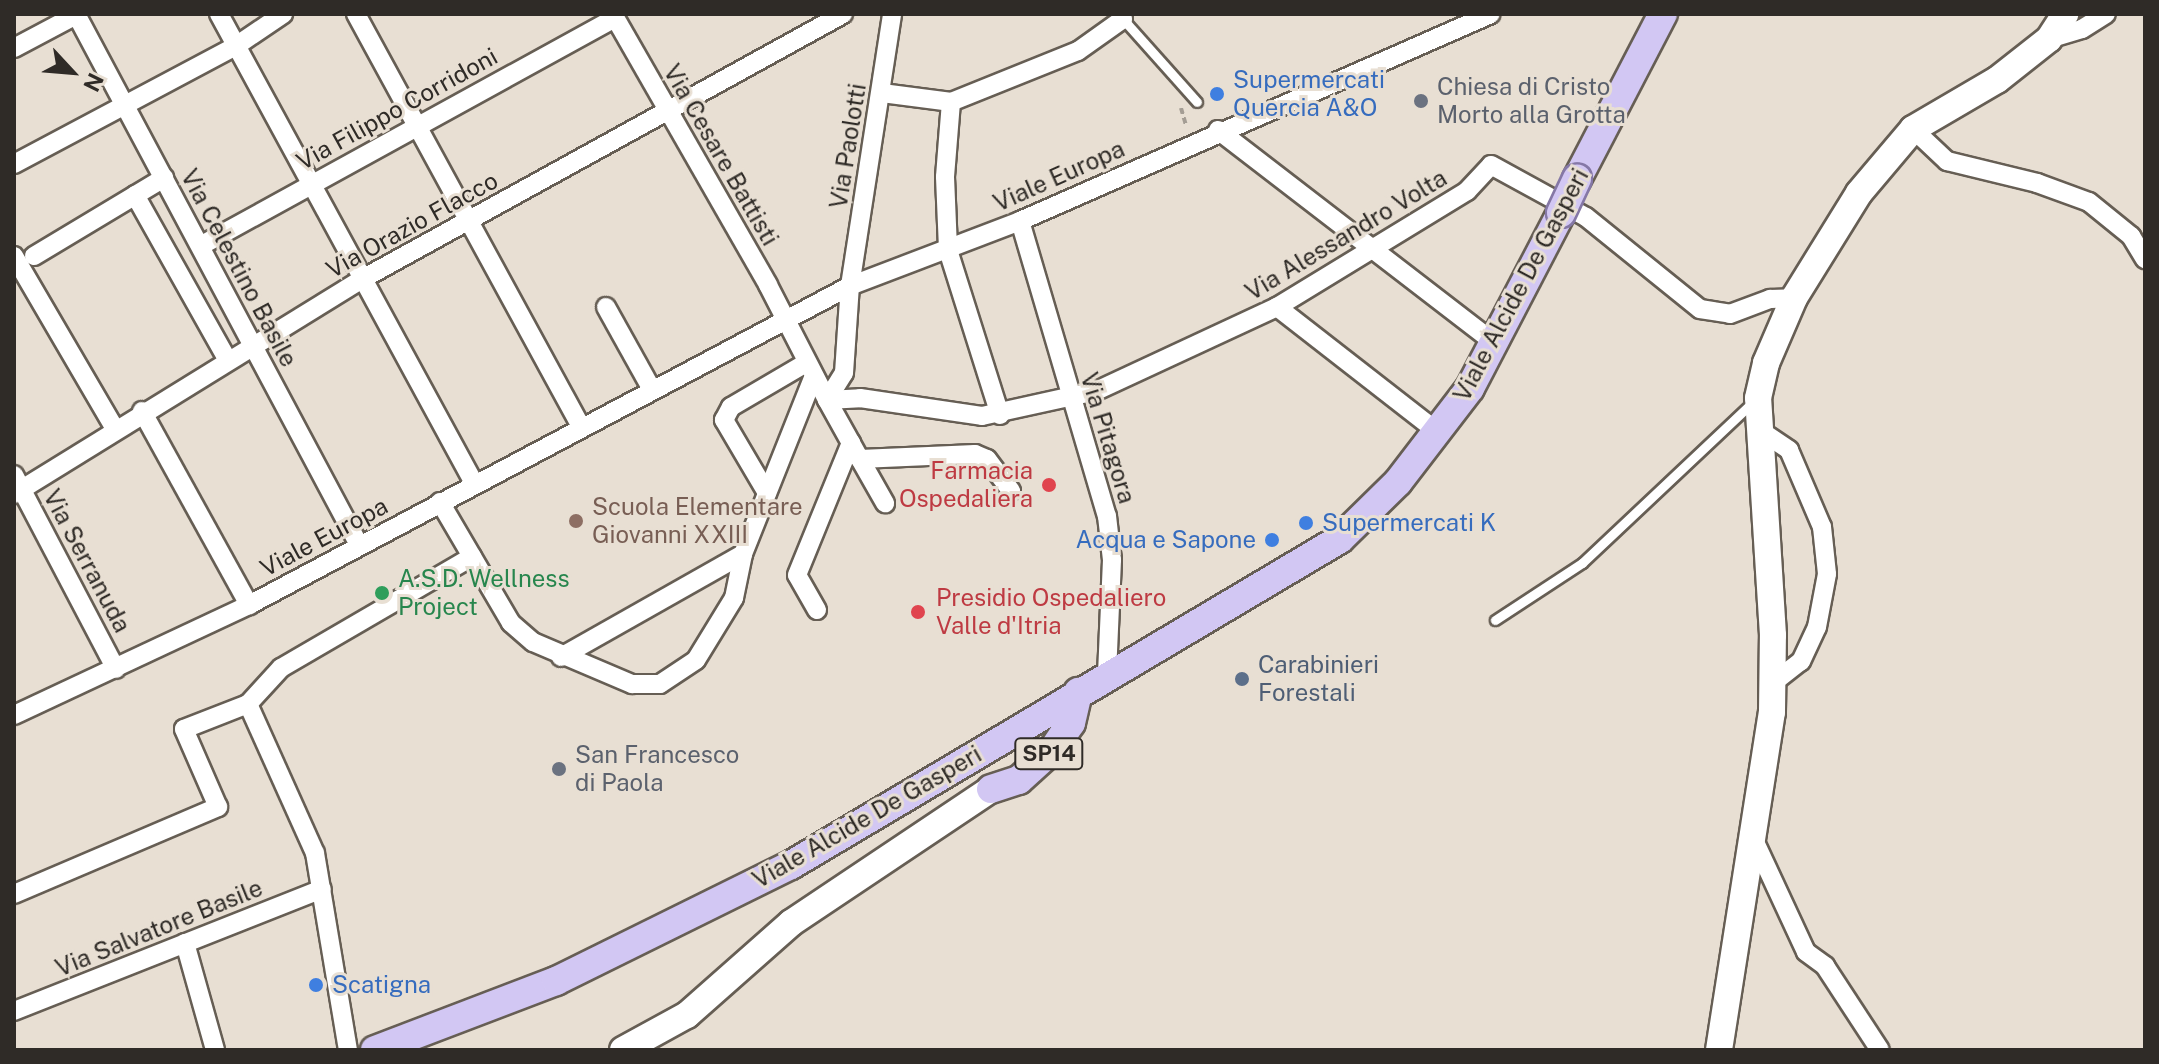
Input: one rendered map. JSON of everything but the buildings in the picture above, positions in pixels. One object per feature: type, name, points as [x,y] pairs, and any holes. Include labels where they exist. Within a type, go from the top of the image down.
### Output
[{"type":"main road","name":"Viale Alcide De Gasperi","points":[[375,1050],[556,981],[680,923],[791,865],[1107,674],[1258,592],[1340,539],[1398,482],[1439,433],[1493,342],[1663,14]]},
{"type":"main road","points":[[1719,1050],[1755,842],[1773,683],[1758,398],[1778,328],[1859,193],[1913,129],[1997,80],[2049,39],[2065,14]]},
{"type":"main road","name":"SP14","points":[[623,1050],[687,1015],[791,923],[991,789],[1019,780],[1054,748],[1071,723],[1078,692]]},
{"type":"main road","name":"SP14","points":[[991,789],[1001,772],[1006,735]]},
{"type":"street","points":[[14,48],[77,14]]},
{"type":"street","name":"Via Celestino Basile","points":[[77,14],[128,102],[164,178],[359,545]]},
{"type":"street","points":[[219,14],[309,185],[364,278],[474,483]]},
{"type":"street","points":[[14,164],[236,46],[283,14]]},
{"type":"street","points":[[356,14],[466,221],[581,426]]},
{"type":"street","name":"Via Orazio Flacco","points":[[17,486],[364,278],[843,14]]},
{"type":"street","name":"Via Paolotti","points":[[827,400],[844,373],[850,286],[892,14]]},
{"type":"street","name":"Viale Europa","points":[[14,715],[249,605],[651,388],[850,286],[1020,221],[1218,130],[1491,14]]},
{"type":"street","points":[[2049,39],[2082,29],[2106,14]]},
{"type":"street","name":"Via Filippo Corridoni","points":[[202,245],[614,16]]},
{"type":"street","name":"Via Cesare Battisti","points":[[614,16],[786,320],[810,371],[885,503]]},
{"type":"street","points":[[882,93],[951,102],[1078,51],[1122,16]]},
{"type":"street","points":[[827,400],[860,398],[1000,415],[948,250],[945,177],[951,102]]},
{"type":"street","points":[[1913,129],[1947,161],[2037,183],[2089,202],[2131,236],[2145,259]]},
{"type":"street","points":[[1218,130],[1370,252],[1493,342]]},
{"type":"street","name":"Via Alessandro Volta","points":[[1000,415],[1070,394],[1096,391],[1277,307],[1467,191],[1491,165],[1586,217],[1700,309],[1730,314],[1770,299],[1794,298]]},
{"type":"street","points":[[115,429],[20,262],[164,178]]},
{"type":"street","points":[[135,195],[227,359]]},
{"type":"street","name":"Via Pitagora","points":[[1020,221],[1107,516],[1112,560],[1107,674]]},
{"type":"street","points":[[606,307],[651,388]]},
{"type":"street","points":[[1277,307],[1439,433]]},
{"type":"street","points":[[767,493],[724,420],[731,407],[810,371]]},
{"type":"street","points":[[440,502],[511,623],[561,657],[632,684],[660,684],[696,660],[734,598],[743,554],[810,371]]},
{"type":"street","points":[[142,411],[249,605]]},
{"type":"street","points":[[1761,431],[1789,450],[1822,527],[1827,574],[1817,627],[1801,661],[1773,683]]},
{"type":"street","points":[[817,610],[797,575],[855,451],[975,454],[987,459],[1011,491]]},
{"type":"street","name":"Via Serranuda","points":[[17,486],[116,669]]},
{"type":"street","points":[[561,657],[743,554]]},
{"type":"street","points":[[14,894],[218,807],[184,729],[248,704],[281,668],[472,557]]},
{"type":"street","points":[[248,704],[315,853],[348,1050]]},
{"type":"street","points":[[1755,842],[1806,952],[1825,966],[1880,1050]]},
{"type":"street","name":"Via Salvatore Basile","points":[[14,1011],[322,889]]},
{"type":"street","points":[[185,943],[215,1050]]},
{"type":"lane","points":[[1122,16],[1197,102]]},
{"type":"lane","points":[[1495,620],[1582,563],[1758,398]]},
{"type":"place","name":"Supermercati Quercia A&O","points":[[1217,94]]},
{"type":"place","name":"Chiesa di Cristo Morto alla Grotta","points":[[1421,101]]},
{"type":"place","name":"Farmacia Ospedaliera","points":[[1049,485]]},
{"type":"place","name":"Scuola Elementare Giovanni XXIII","points":[[576,521]]},
{"type":"place","name":"Supermercati K","points":[[1306,523]]},
{"type":"place","name":"Acqua e Sapone","points":[[1272,540]]},
{"type":"place","name":"A.S.D. Wellness Project","points":[[382,593]]},
{"type":"place","name":"Presidio Ospedaliero Valle d'Itria","points":[[918,612]]},
{"type":"place","name":"Carabinieri Forestali","points":[[1242,679]]},
{"type":"place","name":"San Francesco di Paola","points":[[559,769]]},
{"type":"place","name":"Scatigna","points":[[316,985]]}]
